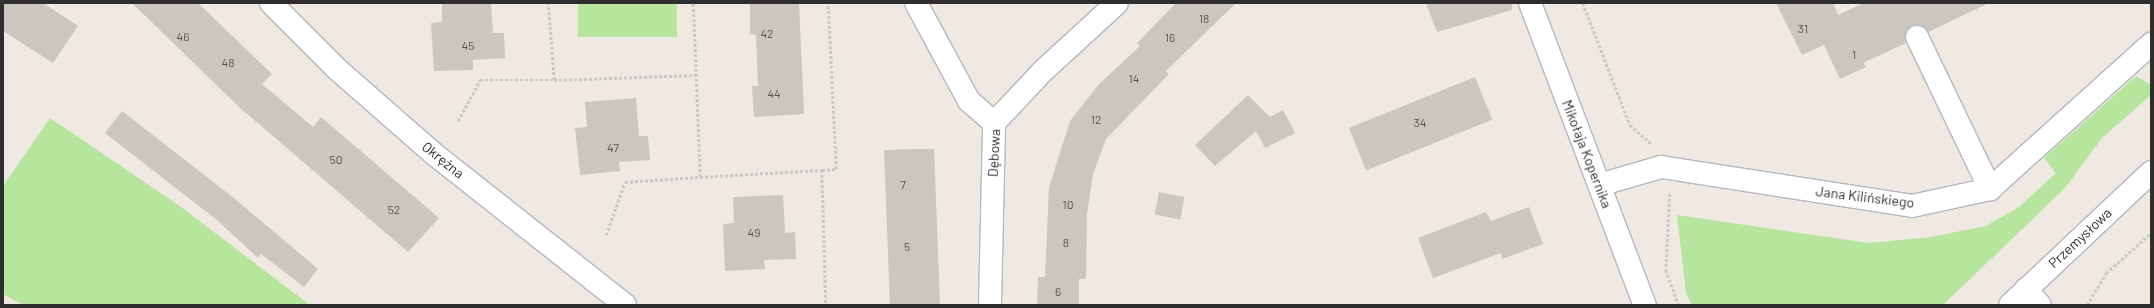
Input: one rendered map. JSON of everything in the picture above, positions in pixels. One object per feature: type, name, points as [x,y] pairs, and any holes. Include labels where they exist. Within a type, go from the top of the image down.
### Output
[{"type":"street","name":"Okrężna","points":[[270,3],[338,70],[434,154],[624,305]]},
{"type":"street","points":[[916,3],[969,101],[994,123]]},
{"type":"street","name":"Dębowa","points":[[990,305],[994,123],[1043,71],[1116,3]]},
{"type":"street","name":"Mikołaja Kopernika","points":[[1530,3],[1645,305]]},
{"type":"street","points":[[1917,37],[1990,189]]},
{"type":"street","name":"Jana Kilińskiego","points":[[1599,185],[1661,167],[1912,206],[1990,189],[2151,44]]},
{"type":"street","name":"Przemysłowa","points":[[2010,305],[2151,172]]},
{"type":"street","points":[[2026,289],[2040,305]]},
{"type":"path","points":[[548,3],[554,80]]},
{"type":"path","points":[[693,3],[700,177]]},
{"type":"path","points":[[606,235],[625,182],[836,169],[828,3]]},
{"type":"path","points":[[1583,3],[1630,125],[1651,142]]},
{"type":"path","points":[[458,121],[480,80],[554,80],[696,75]]},
{"type":"path","points":[[822,170],[826,305]]},
{"type":"path","points":[[1670,194],[1666,270],[1679,305]]},
{"type":"path","points":[[2087,305],[2106,272],[2151,233]]},
{"type":"green space","points":[[578,3],[677,3],[677,37],[578,37]]},
{"type":"green space","points":[[2136,76],[2151,85],[2151,95],[2102,138],[2065,188],[1943,305],[1692,305],[1686,293],[1677,215],[1869,243],[1931,237],[1986,226],[2019,207],[2056,173],[2044,158]]},
{"type":"green space","points":[[50,118],[177,204],[310,305],[23,305],[3,294],[3,186]]},
{"type":"building","points":[[3,3],[43,3],[78,26],[53,63],[3,31]]},
{"type":"building","points":[[132,3],[198,3],[272,74],[262,84],[313,127],[321,117],[439,218],[408,252],[239,107]]},
{"type":"building","points":[[442,3],[491,3],[493,33],[504,33],[505,58],[473,60],[473,70],[434,71],[431,23],[442,22]]},
{"type":"building","points":[[750,3],[799,3],[804,114],[754,117],[752,86],[758,86],[756,35],[750,34]]},
{"type":"building","points":[[1176,3],[1236,3],[1166,71],[1169,74],[1106,139],[1093,174],[1087,214],[1086,279],[1079,279],[1079,305],[1037,305],[1038,277],[1045,277],[1049,187],[1070,121],[1099,84],[1140,46],[1137,43]]},
{"type":"building","points":[[1426,3],[1512,3],[1512,10],[1437,32]]},
{"type":"building","points":[[1776,3],[1833,3],[1838,15],[1864,3],[1989,3],[1928,32],[1918,25],[1911,26],[1905,36],[1906,43],[1863,63],[1866,67],[1840,79],[1824,45],[1802,55]]},
{"type":"building","points":[[1475,77],[1492,120],[1366,171],[1349,128]]},
{"type":"building","points":[[1248,95],[1270,117],[1283,110],[1295,133],[1265,148],[1256,131],[1215,166],[1195,145]]},
{"type":"building","points":[[636,98],[639,136],[648,136],[650,160],[619,162],[620,171],[580,175],[575,128],[587,127],[585,102]]},
{"type":"building","points":[[122,111],[235,199],[318,269],[304,287],[261,254],[258,258],[217,220],[105,133]]},
{"type":"building","points":[[934,149],[940,305],[890,305],[884,150]]},
{"type":"building","points":[[1159,192],[1185,197],[1180,220],[1155,215]]},
{"type":"building","points":[[783,195],[785,233],[795,232],[796,259],[764,260],[765,269],[725,271],[723,224],[734,223],[733,197]]},
{"type":"building","points":[[1529,207],[1543,244],[1502,259],[1501,253],[1433,278],[1418,238],[1486,212],[1491,221]]}]
